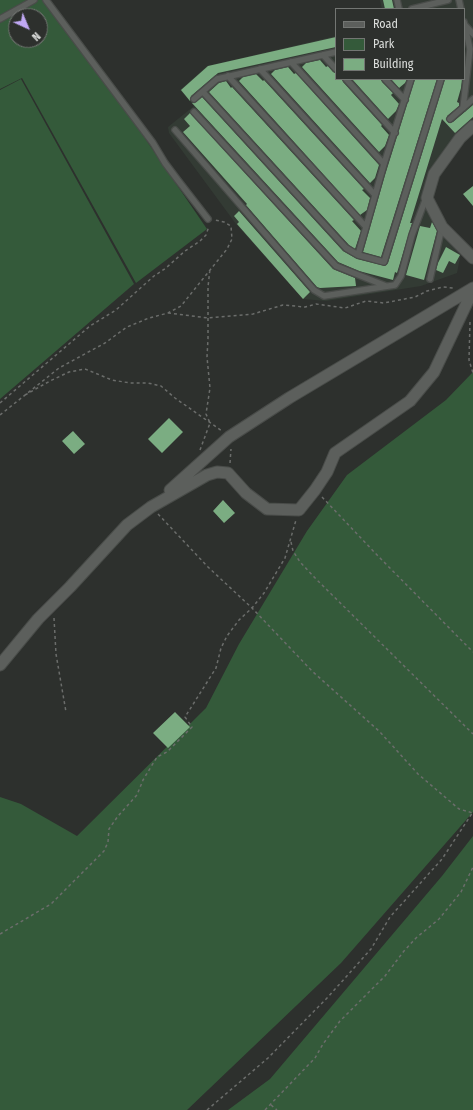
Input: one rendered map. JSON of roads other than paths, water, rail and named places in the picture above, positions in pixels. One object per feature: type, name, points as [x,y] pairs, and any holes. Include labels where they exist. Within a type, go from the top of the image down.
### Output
[{"type":"street","points":[[473,126],[460,138],[434,174],[427,198],[442,227],[473,258]]},
{"type":"street","points":[[0,665],[33,624],[70,587],[127,525],[151,507],[229,438],[289,398],[473,289]]},
{"type":"street","points":[[151,507],[207,475],[217,472],[228,473],[246,493],[267,509],[299,510],[316,490],[327,472],[335,453],[410,401],[434,372],[473,289]]},
{"type":"lane","points":[[0,19],[34,0]]},
{"type":"lane","points":[[46,0],[208,219]]},
{"type":"lane","points":[[431,7],[448,0]]},
{"type":"lane","points":[[465,25],[473,34]]},
{"type":"lane","points":[[463,108],[470,49],[465,28]]},
{"type":"lane","points":[[194,99],[217,79],[335,52]]},
{"type":"lane","points":[[323,55],[335,67]]},
{"type":"lane","points":[[290,62],[384,164]]},
{"type":"lane","points":[[260,69],[375,196]]},
{"type":"lane","points":[[228,76],[366,228]]},
{"type":"lane","points":[[347,80],[395,133]]},
{"type":"lane","points":[[386,80],[405,100]]},
{"type":"lane","points":[[358,255],[384,164],[412,80]]},
{"type":"lane","points":[[203,92],[346,248],[358,255],[384,262],[441,80]]},
{"type":"lane","points":[[450,119],[473,99]]},
{"type":"lane","points":[[194,112],[336,266],[386,286]]},
{"type":"lane","points":[[175,130],[314,290],[324,296],[395,285],[401,276],[412,235],[427,198]]},
{"type":"lane","points":[[430,279],[442,227]]}]
